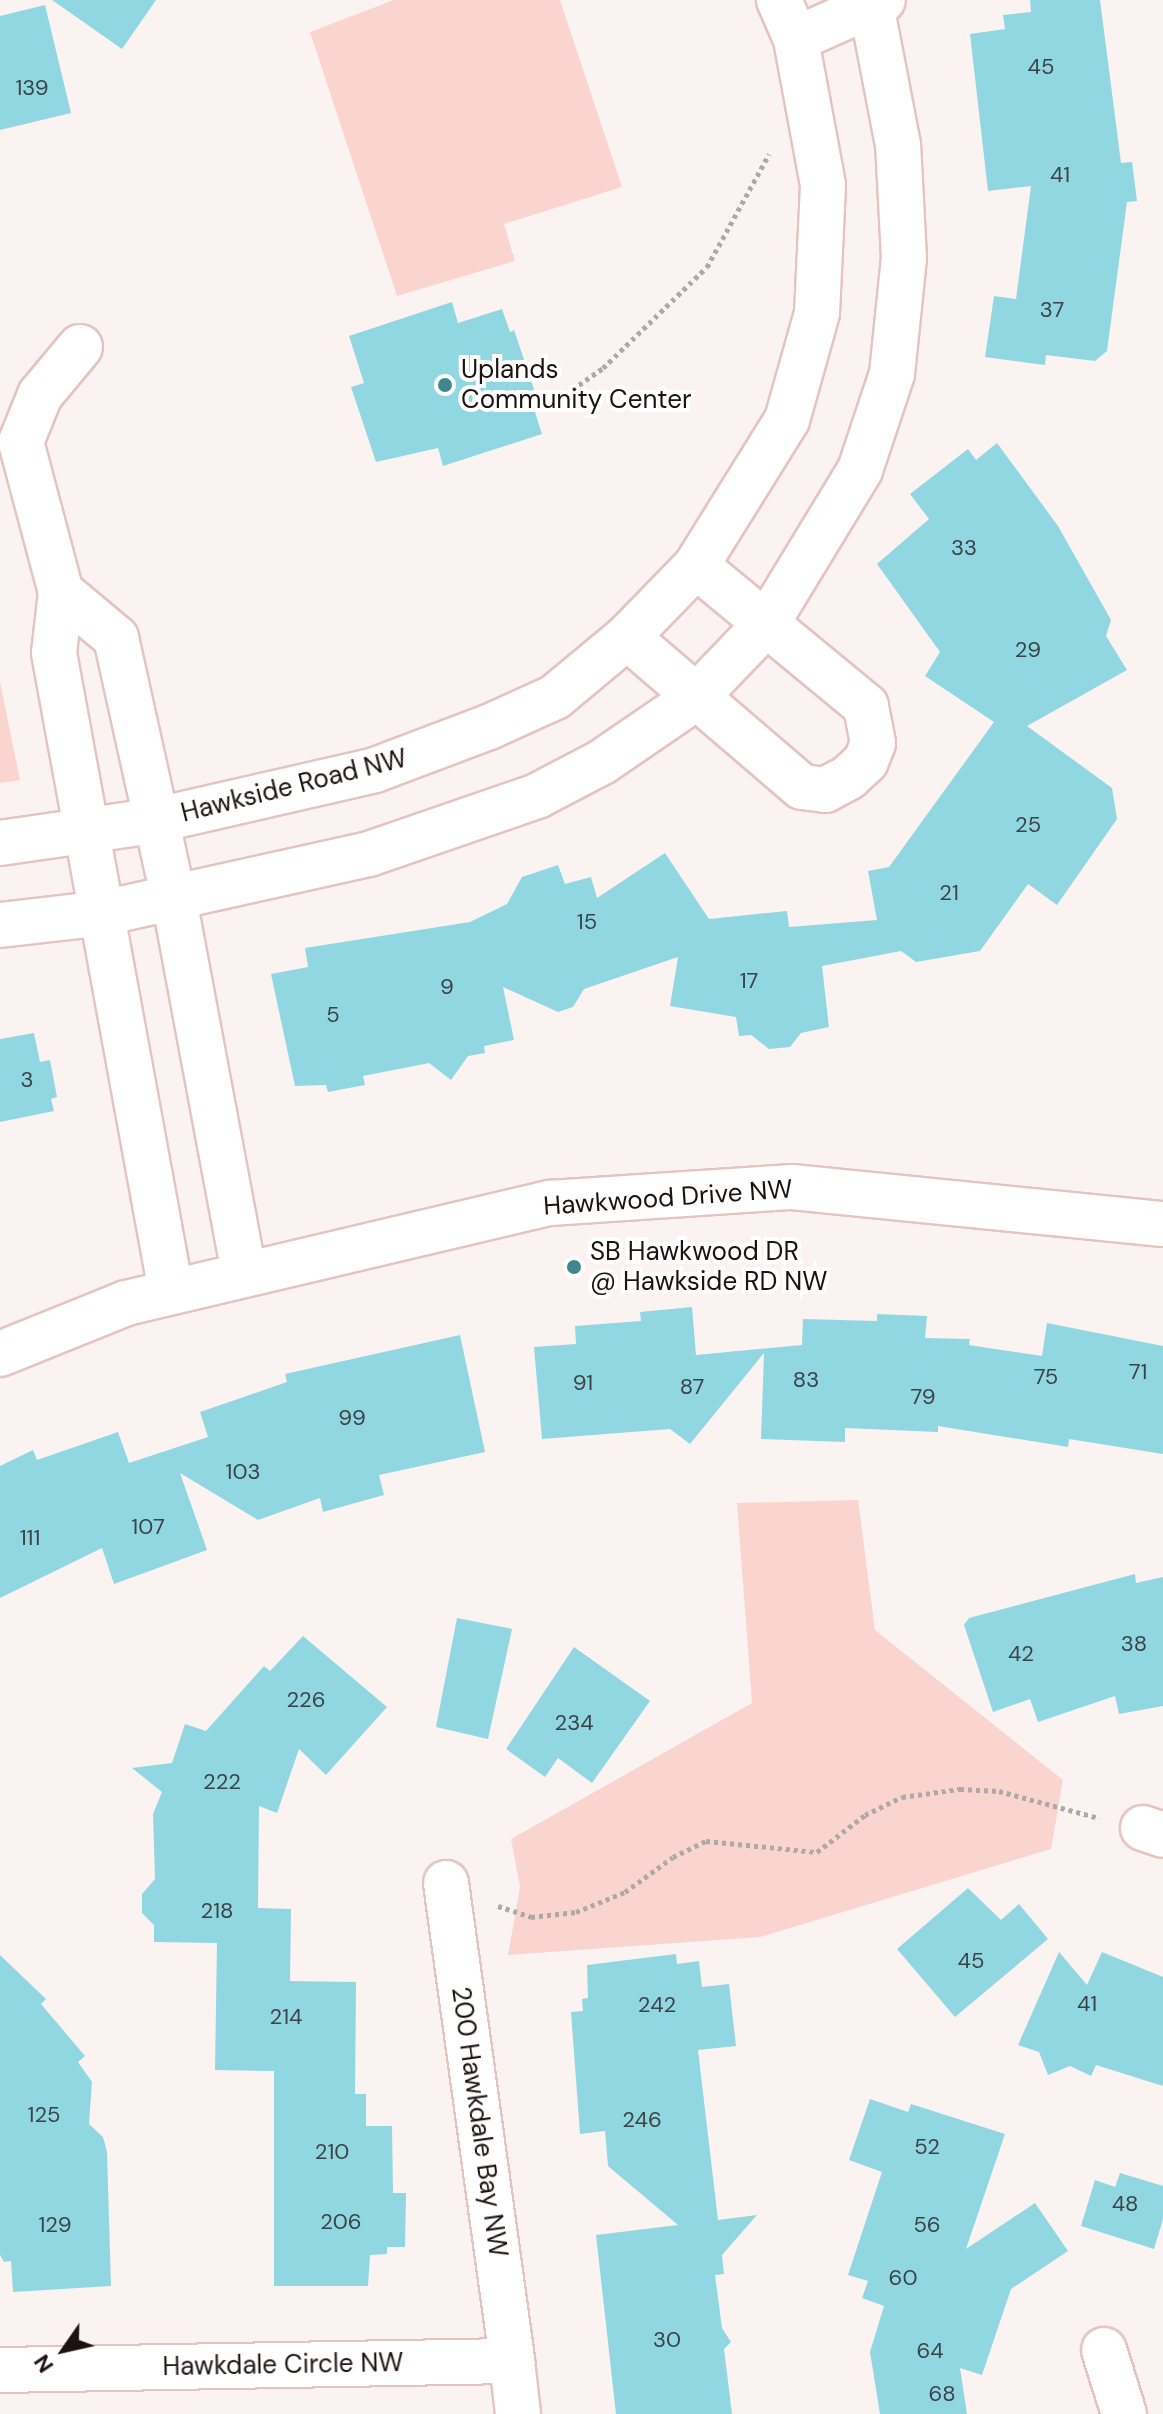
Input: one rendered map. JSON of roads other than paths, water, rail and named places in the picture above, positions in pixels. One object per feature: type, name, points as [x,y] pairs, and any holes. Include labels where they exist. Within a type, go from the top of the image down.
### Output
[{"type":"street","name":"Hawkside Road NW","points":[[174,899],[369,854],[537,796],[602,762],[694,699],[767,623],[860,470],[892,374],[904,258],[898,145],[875,2],[788,19],[823,185],[817,313],[787,420],[696,566],[627,637],[555,697],[489,727],[375,770],[153,821],[174,899],[244,1273]]},
{"type":"street","points":[[80,347],[40,395],[21,442],[61,592],[54,653],[171,1291]]},
{"type":"street","points":[[627,637],[694,699],[802,787],[825,790],[866,761],[873,743],[866,706],[696,566]]},
{"type":"street","points":[[0,843],[153,821],[116,638],[61,592]]},
{"type":"street","points":[[0,925],[103,913],[174,899]]},
{"type":"street","name":"Hawkwood Drive NW","points":[[0,1354],[126,1303],[550,1203],[792,1187],[1163,1224]]},
{"type":"street","name":"200 Hawkdale Bay NW","points":[[446,1883],[512,2361]]},
{"type":"street","points":[[1104,2350],[1124,2414]]},
{"type":"street","points":[[512,2361],[518,2414]]},
{"type":"street","name":"Hawkdale Circle NW","points":[[0,2370],[512,2361]]},
{"type":"place","name":"Uplands Community Center","points":[[445,385]]},
{"type":"place","name":"SB Hawkwood DR @ Hawkside RD NW","points":[[574,1267]]}]
